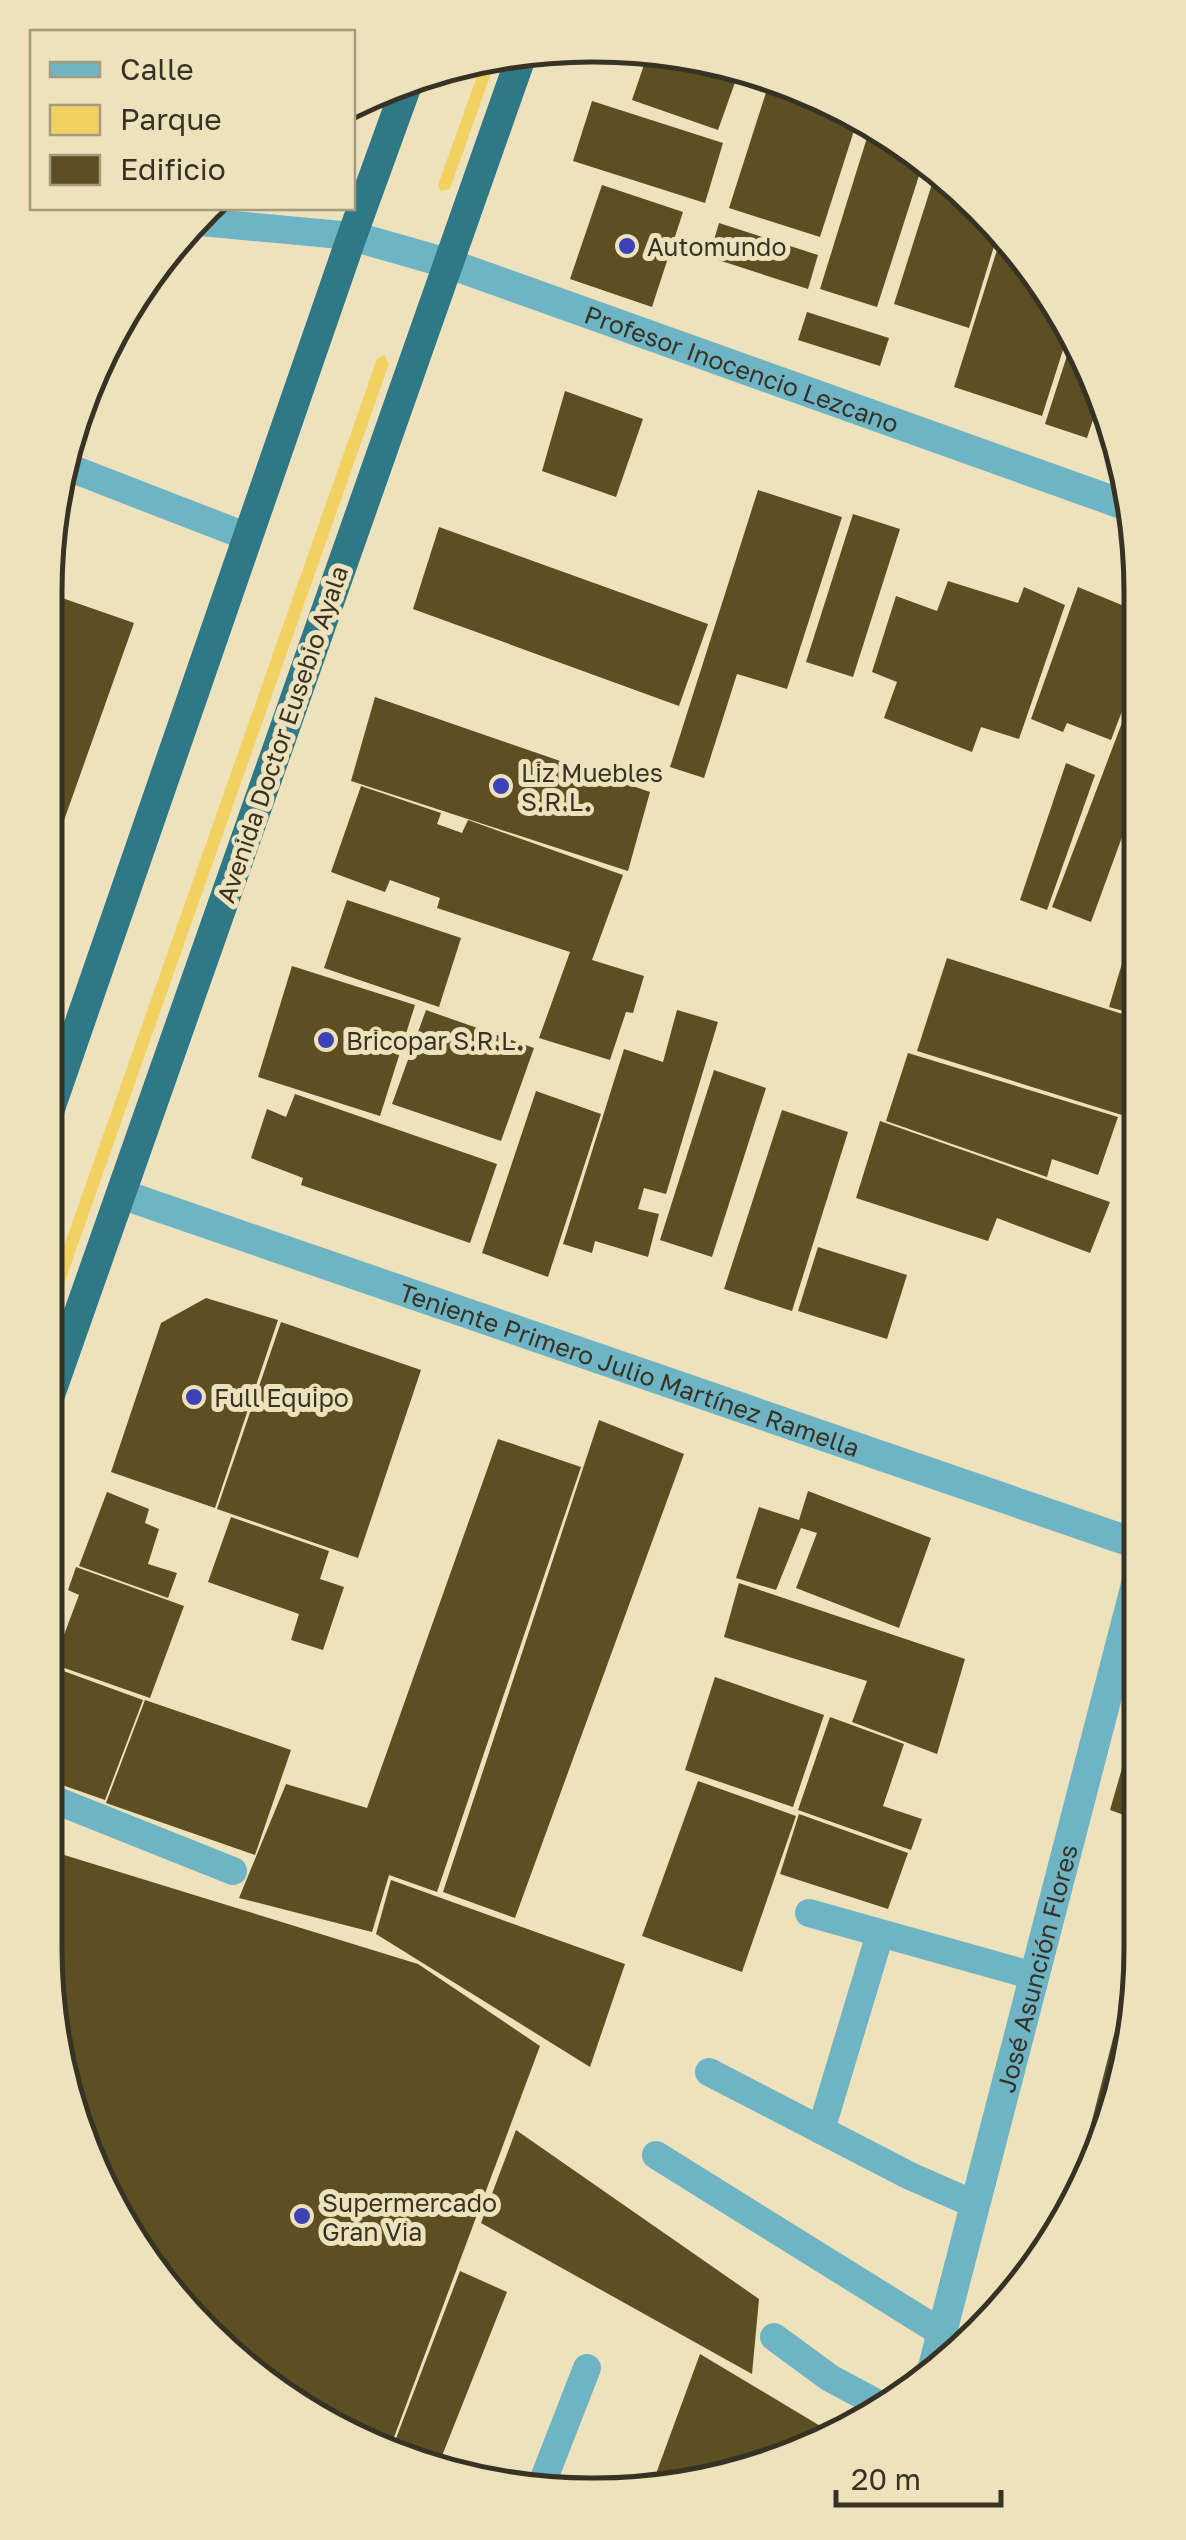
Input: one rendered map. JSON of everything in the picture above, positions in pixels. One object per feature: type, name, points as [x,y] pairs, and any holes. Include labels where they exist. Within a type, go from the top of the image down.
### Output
[{"type":"highway","name":"Avenida Doctor Eusebio Ayala","points":[[62,1360],[517,68]]},
{"type":"highway","points":[[62,1074],[402,98]]},
{"type":"street","name":"Profesor Inocencio Lezcano","points":[[352,236],[447,263],[1115,502]]},
{"type":"street","name":"Teniente Primero Julio Martínez Ramella","points":[[121,1194],[1124,1539]]},
{"type":"street","name":"José Asunción Flores","points":[[937,2351],[1124,1630]]},
{"type":"lane","points":[[213,223],[352,236]]},
{"type":"lane","points":[[77,471],[248,537]]},
{"type":"lane","points":[[62,1803],[233,1871]]},
{"type":"lane","points":[[808,1913],[1034,1976]]},
{"type":"lane","points":[[820,2130],[880,1934]]},
{"type":"lane","points":[[709,2072],[974,2204]]},
{"type":"lane","points":[[656,2155],[942,2333]]},
{"type":"lane","points":[[774,2337],[830,2378],[869,2400]]},
{"type":"lane","points":[[546,2475],[586,2368]]},
{"type":"green space","points":[[491,73],[450,189],[441,191],[438,185],[477,76]]},
{"type":"green space","points":[[384,355],[389,364],[62,1290],[62,1252],[377,359]]},
{"type":"building","points":[[644,65],[735,82],[718,130],[632,100]]},
{"type":"building","points":[[766,92],[854,132],[820,237],[729,208]]},
{"type":"building","points":[[592,101],[723,143],[705,203],[573,161]]},
{"type":"building","points":[[867,139],[919,175],[877,307],[820,289]]},
{"type":"building","name":"Automundo","points":[[602,185],[683,212],[652,307],[570,279]]},
{"type":"building","points":[[932,185],[994,246],[969,328],[894,304]]},
{"type":"building","points":[[719,223],[818,255],[808,289],[709,257]]},
{"type":"building","points":[[997,249],[1034,298],[1064,348],[1042,416],[954,387]]},
{"type":"building","points":[[807,312],[889,338],[880,366],[798,340]]},
{"type":"building","points":[[1067,355],[1094,418],[1087,438],[1045,424]]},
{"type":"building","points":[[565,391],[643,419],[616,497],[542,471]]},
{"type":"building","points":[[758,490],[842,517],[787,689],[737,674],[704,778],[670,767]]},
{"type":"building","points":[[853,514],[900,529],[853,677],[806,662]]},
{"type":"building","points":[[439,527],[708,624],[679,706],[413,609]]},
{"type":"building","points":[[948,581],[1018,603],[1024,587],[1065,605],[1019,739],[981,727],[972,752],[884,718],[897,682],[872,672],[896,596],[937,611]]},
{"type":"building","points":[[1078,587],[1124,606],[1124,706],[1111,740],[1067,723],[1063,732],[1031,719]]},
{"type":"building","points":[[62,598],[134,623],[62,826]]},
{"type":"building","name":"Liz Muebles S.R.L.","points":[[375,697],[650,792],[628,871],[351,781]]},
{"type":"building","points":[[1124,718],[1124,832],[1091,922],[1052,907]]},
{"type":"building","points":[[1066,763],[1095,775],[1047,910],[1020,900]]},
{"type":"building","points":[[361,786],[441,813],[437,824],[462,833],[468,820],[623,875],[592,960],[644,976],[633,1013],[626,1012],[610,1060],[539,1038],[570,952],[437,908],[440,898],[390,880],[385,892],[331,872]]},
{"type":"building","points":[[347,900],[461,938],[439,1007],[324,968]]},
{"type":"building","points":[[1124,957],[1124,1011],[1109,1007]]},
{"type":"building","points":[[947,958],[1124,1015],[1124,1116],[917,1051]]},
{"type":"building","points":[[292,966],[415,1005],[380,1116],[258,1077]]},
{"type":"building","points":[[426,1010],[534,1048],[501,1141],[392,1104]]},
{"type":"building","points":[[677,1010],[718,1022],[666,1194],[644,1188],[638,1209],[659,1214],[648,1257],[595,1241],[592,1253],[563,1244],[624,1049],[663,1062]]},
{"type":"building","points":[[908,1053],[1118,1117],[1098,1175],[1052,1159],[1047,1177],[886,1121]]},
{"type":"building","points":[[714,1070],[766,1088],[712,1257],[660,1240]]},
{"type":"building","points":[[536,1091],[601,1114],[548,1277],[482,1253]]},
{"type":"building","points":[[295,1094],[497,1164],[470,1243],[301,1185],[303,1178],[251,1158],[267,1109],[286,1117]]},
{"type":"building","points":[[782,1110],[848,1132],[792,1311],[724,1289]]},
{"type":"building","points":[[880,1121],[1110,1202],[1090,1253],[997,1218],[988,1241],[856,1198]]},
{"type":"building","points":[[818,1247],[907,1275],[887,1339],[798,1311]]},
{"type":"building","name":"Full Equipo","points":[[206,1298],[278,1320],[215,1508],[111,1472],[161,1323]]},
{"type":"building","points":[[281,1322],[421,1370],[358,1558],[217,1509]]},
{"type":"building","points":[[599,1420],[684,1454],[515,1918],[443,1892]]},
{"type":"building","points":[[498,1439],[581,1467],[437,1892],[389,1875],[372,1932],[239,1898],[286,1784],[367,1808]]},
{"type":"building","points":[[808,1491],[931,1538],[899,1628],[796,1588],[817,1533],[801,1528],[776,1590],[736,1578],[759,1507],[799,1520]]},
{"type":"building","points":[[107,1492],[149,1509],[145,1523],[159,1529],[148,1564],[177,1573],[168,1598],[79,1566]]},
{"type":"building","points":[[231,1517],[329,1551],[320,1579],[344,1587],[323,1650],[291,1640],[299,1614],[208,1582]]},
{"type":"building","points":[[76,1567],[184,1606],[150,1698],[62,1667],[62,1640],[79,1595],[68,1590]]},
{"type":"building","points":[[739,1583],[965,1659],[937,1754],[852,1722],[867,1681],[724,1637]]},
{"type":"building","points":[[62,1670],[143,1700],[105,1800],[62,1785]]},
{"type":"building","points":[[715,1677],[824,1715],[793,1807],[685,1770]]},
{"type":"building","points":[[145,1700],[291,1750],[255,1855],[106,1803]]},
{"type":"building","points":[[830,1717],[904,1744],[883,1806],[922,1819],[911,1850],[798,1810]]},
{"type":"building","points":[[1124,1761],[1124,1815],[1110,1810]]},
{"type":"building","points":[[698,1781],[796,1816],[742,1972],[642,1936]]},
{"type":"building","points":[[799,1814],[908,1853],[888,1909],[780,1874]]},
{"type":"building","name":"Supermercado Gran Via","points":[[62,1854],[418,1964],[540,2046],[394,2438],[390,2437],[298,2388],[243,2346],[172,2270],[117,2182],[91,2118],[67,2016]]},
{"type":"building","points":[[391,1880],[625,1964],[590,2067],[376,1934]]},
{"type":"building","points":[[1119,2015],[1105,2084],[1087,2139]]},
{"type":"building","points":[[516,2130],[759,2299],[752,2374],[481,2223]]},
{"type":"building","points":[[460,2271],[507,2292],[442,2455],[396,2439]]},
{"type":"building","points":[[700,2354],[821,2426],[730,2459],[656,2474]]},
{"type":"place","name":"Automundo","points":[[627,246]]},
{"type":"place","name":"Liz Muebles S.R.L.","points":[[501,786]]},
{"type":"place","name":"Bricopar S.R.L.","points":[[326,1040]]},
{"type":"place","name":"Full Equipo","points":[[194,1397]]},
{"type":"place","name":"Supermercado Gran Via","points":[[302,2216]]}]
